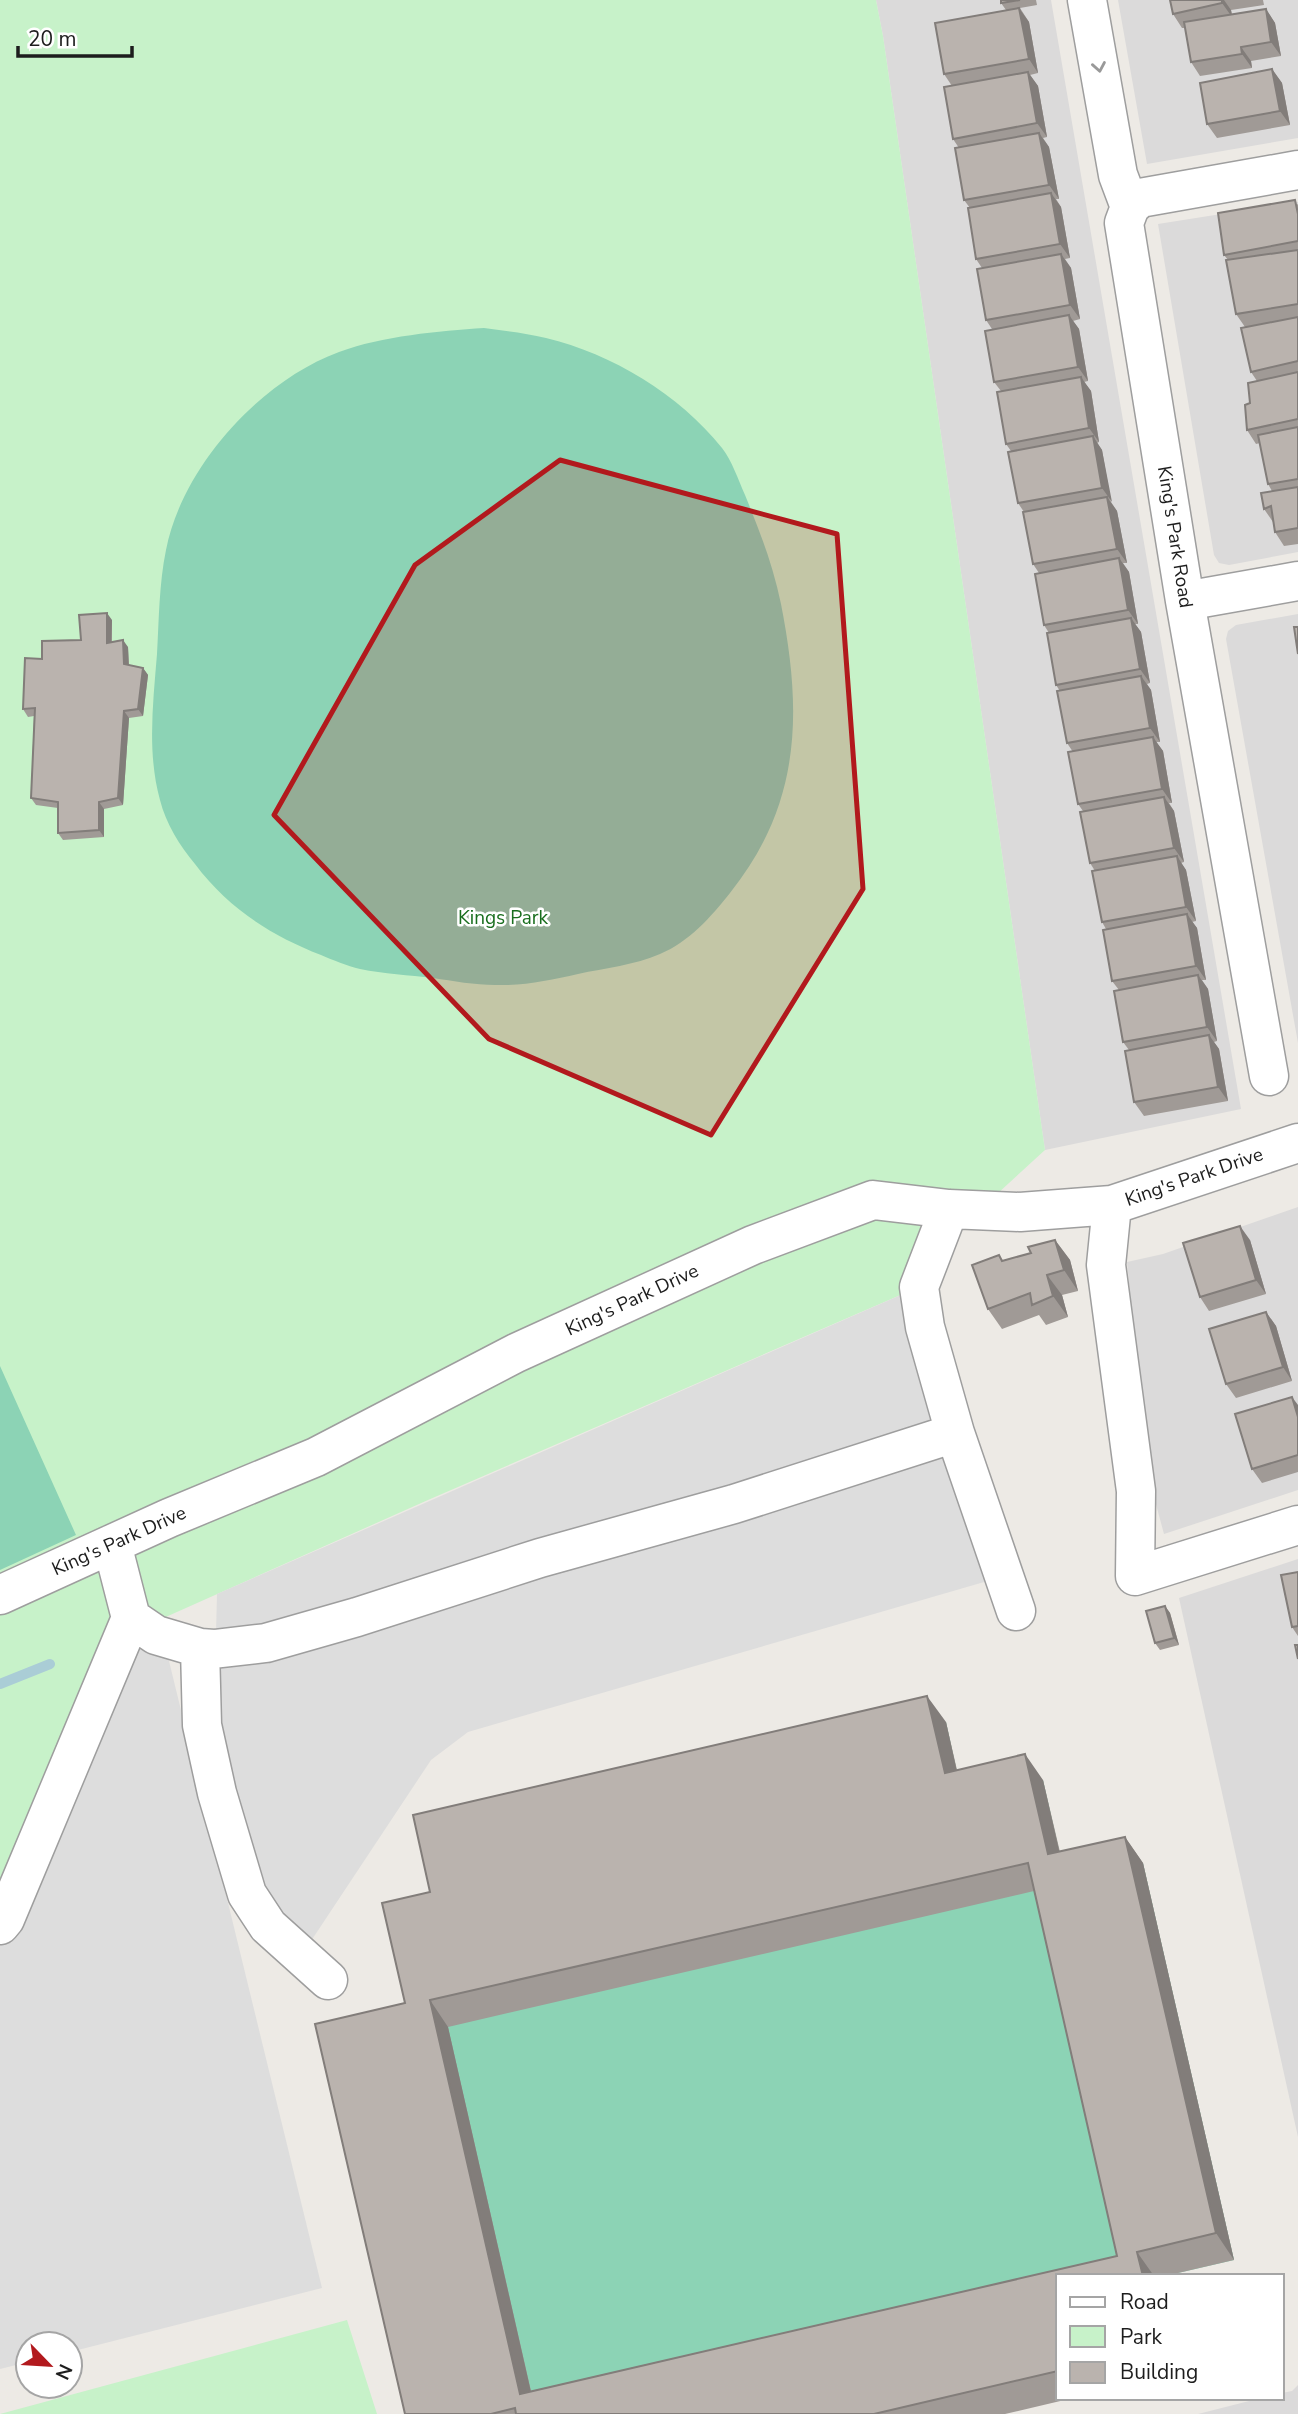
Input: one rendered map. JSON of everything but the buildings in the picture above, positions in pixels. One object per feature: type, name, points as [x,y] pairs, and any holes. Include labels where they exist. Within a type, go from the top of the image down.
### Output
[{"type":"street","name":"King's Park Road","points":[[1087,0],[1118,175],[1130,207],[1124,223],[1185,601],[1269,1076]]},
{"type":"street","points":[[1130,207],[1140,198],[1298,170]]},
{"type":"street","points":[[1185,601],[1298,581]]},
{"type":"street","name":"King's Park Drive","points":[[0,1595],[316,1457],[516,1353],[753,1245],[873,1200],[949,1209],[1020,1212],[1112,1205],[1298,1143]]},
{"type":"street","points":[[1112,1205],[1106,1265],[1136,1492],[1135,1576],[1298,1525]]},
{"type":"street","points":[[949,1209],[919,1287],[925,1327],[955,1433],[1016,1611]]},
{"type":"street","points":[[131,1618],[156,1635],[200,1648],[266,1643],[357,1618],[540,1558],[734,1504],[955,1433]]},
{"type":"street","points":[[0,1925],[5,1919],[131,1618],[112,1544]]},
{"type":"street","points":[[200,1648],[202,1725],[217,1793],[247,1894],[268,1926],[328,1980]]},
{"type":"highlighted area","points":[[560,460],[837,534],[863,889],[711,1135],[489,1039],[274,815],[415,565]]},
{"type":"shaded area","points":[[876,0],[1051,0],[1241,1109],[1045,1150]]},
{"type":"shaded area","points":[[1118,0],[1298,0],[1298,138],[1147,164]]},
{"type":"shaded area","points":[[1298,202],[1298,552],[1229,565],[1219,563],[1214,555],[1158,224]]},
{"type":"shaded area","points":[[1298,614],[1298,1043],[1226,639],[1228,631],[1236,625]]},
{"type":"shaded area","points":[[1298,1207],[1298,1490],[1164,1534],[1147,1471],[1127,1262],[1163,1254]]},
{"type":"shaded area","points":[[919,1287],[991,1580],[468,1732],[431,1760],[311,1941],[275,1906],[258,1878],[214,1712],[217,1594]]},
{"type":"shaded area","points":[[1298,1559],[1298,2137],[1179,1598]]},
{"type":"shaded area","points":[[131,1618],[159,1620],[322,2288],[84,2348],[84,2330],[14,2330],[14,2366],[0,2369],[0,1925]]},
{"type":"shaded area","points":[[1298,2385],[1298,2414],[1198,2414],[1253,2400],[1284,2400],[1284,2393],[1292,2391]]},
{"type":"green space","name":"Kings Park","points":[[0,0],[876,0],[1045,1150],[960,1228],[919,1287],[159,1620],[0,1925]]},
{"type":"green space","points":[[484,328],[546,338],[595,354],[643,379],[686,410],[705,428],[729,459],[770,562],[781,604],[792,682],[790,755],[783,790],[771,825],[754,859],[707,920],[671,949],[650,958],[527,984],[472,984],[355,968],[302,947],[267,929],[221,894],[189,857],[166,818],[153,764],[153,709],[166,550],[175,519],[189,488],[207,459],[229,431],[254,406],[310,365],[356,346],[392,338]]},
{"type":"green space","points":[[0,1366],[76,1535],[0,1570]]},
{"type":"green space","points":[[946,1722],[963,1799],[1043,1780],[1066,1880],[1143,1863],[1234,2260],[1174,2274],[1056,2274],[1056,2398],[417,2414],[423,2029]]},
{"type":"green space","points":[[347,2320],[377,2414],[0,2414],[52,2400],[84,2400],[84,2391]]},
{"type":"waterway","points":[[0,1684],[50,1664]]}]
